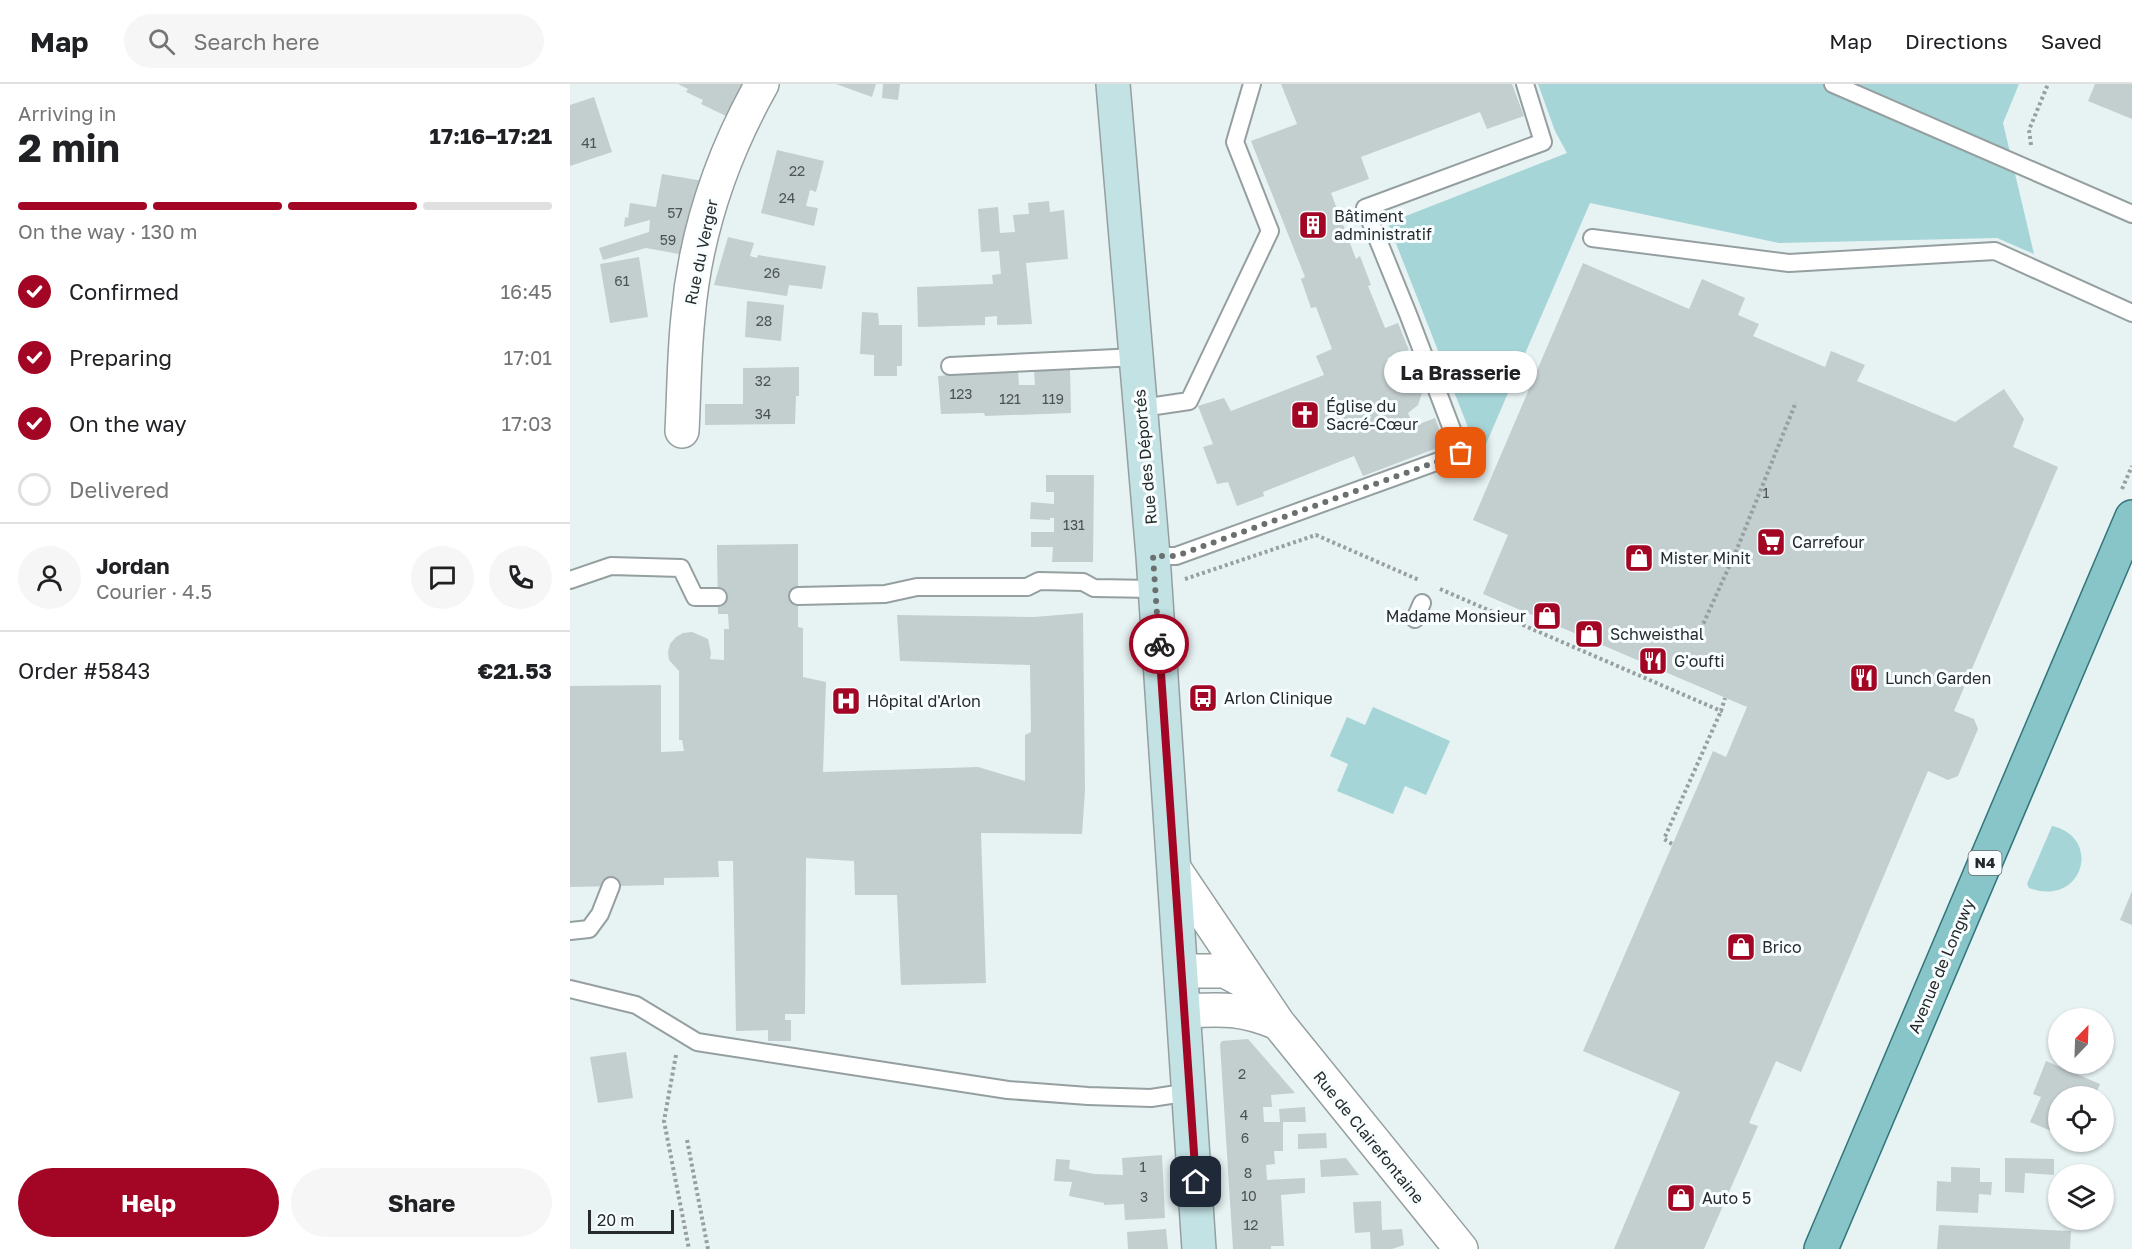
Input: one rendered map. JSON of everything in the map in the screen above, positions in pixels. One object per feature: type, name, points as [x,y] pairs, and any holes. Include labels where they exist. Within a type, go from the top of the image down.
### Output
[{"type":"main road","name":"Rue des Déportés","points":[[1113,84],[1142,408],[1200,1249]]},
{"type":"main road","name":"Avenue de Longwy","points":[[1821,1249],[2132,516]]},
{"type":"street","name":"Rue du Verger","points":[[682,431],[688,317],[695,267],[714,191],[742,120],[762,84]]},
{"type":"street","name":"Rue de Clairefontaine","points":[[1175,870],[1278,1023],[1461,1249]]},
{"type":"street","name":"Rue de Clairefontaine","points":[[1182,971],[1225,971],[1251,985]]},
{"type":"street","points":[[1184,1011],[1228,1009],[1255,1014],[1278,1023]]},
{"type":"lane","points":[[1142,408],[1189,401],[1270,231],[1234,142],[1252,84]]},
{"type":"lane","points":[[1153,556],[1176,556],[1461,453],[1365,208],[1543,142],[1525,84]]},
{"type":"lane","points":[[1833,84],[2132,214]]},
{"type":"lane","points":[[1592,238],[1789,263],[1995,251],[2132,313]]},
{"type":"lane","points":[[950,366],[1137,357]]},
{"type":"lane","points":[[570,580],[611,566],[681,568],[695,597],[718,597]]},
{"type":"lane","points":[[798,596],[885,594],[916,588],[1027,587],[1038,591],[1061,592],[1084,592],[1094,588],[1155,589]]},
{"type":"lane","points":[[1415,619],[1422,603]]},
{"type":"lane","points":[[570,931],[589,929],[600,914],[611,885]]},
{"type":"lane","points":[[570,989],[636,1005],[697,1042],[1008,1090],[1151,1098],[1190,1092]]},
{"type":"path","points":[[2035,171],[2029,130],[2048,84]]},
{"type":"path","points":[[1696,640],[1737,549],[1796,402]]},
{"type":"path","points":[[1672,844],[1664,839],[1721,711]]},
{"type":"path","points":[[686,1036],[676,1057],[664,1121],[689,1249]]},
{"type":"path","points":[[687,1140],[708,1249]]},
{"type":"shaded area","points":[[1538,84],[2019,84],[2003,123],[2034,254],[1997,238],[1779,243],[1590,203],[1480,458],[1388,223],[1567,153],[1555,131]]},
{"type":"shaded area","points":[[1373,707],[1450,741],[1426,795],[1405,786],[1393,814],[1337,791],[1348,764],[1330,756],[1347,717],[1365,725]]},
{"type":"shaded area","points":[[2052,826],[2068,833],[2078,843],[2081,856],[2080,869],[2073,880],[2063,888],[2048,892],[2029,888],[2027,884]]},
{"type":"building","points":[[678,84],[742,84],[726,116],[701,104],[703,100],[686,92],[688,89]]},
{"type":"building","points":[[836,84],[876,84],[872,97]]},
{"type":"building","points":[[883,84],[900,84],[898,100],[882,98]]},
{"type":"building","points":[[1281,84],[1512,84],[1524,116],[1487,129],[1480,112],[1361,157],[1369,179],[1331,193],[1356,259],[1360,256],[1371,285],[1368,286],[1385,328],[1398,323],[1409,350],[1387,358],[1392,371],[1406,371],[1416,378],[1423,390],[1418,405],[1408,413],[1414,426],[1435,418],[1445,445],[1363,476],[1354,456],[1263,492],[1264,496],[1237,506],[1228,482],[1217,484],[1203,447],[1213,444],[1198,406],[1224,398],[1231,411],[1324,375],[1316,356],[1332,349],[1316,307],[1311,308],[1301,279],[1305,277],[1251,141],[1297,124]]},
{"type":"building","points":[[2095,84],[2132,84],[2132,119],[2088,101]]},
{"type":"building","points":[[594,97],[612,152],[570,166],[570,105]]},
{"type":"building","points":[[777,150],[824,161],[816,192],[810,190],[806,206],[818,208],[814,226],[761,213]]},
{"type":"building","points":[[662,174],[703,181],[684,255],[646,248],[603,260],[599,248],[649,232],[650,220],[624,227],[625,217],[628,218],[630,203],[656,207]]},
{"type":"building","points":[[1049,201],[1050,212],[1064,210],[1068,259],[1026,263],[1032,324],[997,325],[997,316],[985,317],[985,325],[918,327],[917,287],[993,284],[992,275],[1001,274],[999,251],[981,252],[978,209],[998,207],[1000,233],[1015,232],[1013,215],[1029,214],[1028,203]]},
{"type":"building","points":[[728,237],[754,243],[750,256],[757,258],[758,255],[826,266],[822,289],[789,285],[787,296],[714,285]]},
{"type":"building","points":[[639,257],[648,317],[610,323],[600,264]]},
{"type":"building","points":[[1583,263],[1689,309],[1702,279],[1745,298],[1738,315],[1759,324],[1753,336],[1825,367],[1831,351],[1865,365],[1857,381],[1955,422],[2004,389],[2024,419],[2013,447],[2058,467],[1954,711],[1974,719],[1978,729],[1958,776],[1948,780],[1928,771],[1801,1072],[1776,1061],[1749,1123],[1758,1126],[1704,1249],[1614,1249],[1680,1092],[1583,1051],[1713,751],[1726,757],[1747,707],[1483,594],[1508,535],[1473,520]]},
{"type":"building","points":[[747,301],[784,305],[781,341],[745,337]]},
{"type":"building","points":[[862,312],[878,313],[879,325],[902,325],[902,366],[897,366],[897,376],[874,376],[874,355],[860,354]]},
{"type":"building","points":[[799,367],[799,396],[796,396],[795,424],[705,425],[705,404],[743,404],[743,368]]},
{"type":"building","points":[[1018,369],[1019,385],[1035,385],[1034,371],[1070,370],[1071,413],[985,416],[984,413],[941,414],[938,376]]},
{"type":"building","points":[[1046,475],[1094,475],[1093,562],[1052,562],[1053,547],[1031,547],[1031,532],[1054,532],[1054,518],[1050,520],[1030,519],[1031,502],[1054,504],[1054,492],[1046,492]]},
{"type":"building","points":[[798,544],[798,627],[803,628],[803,677],[826,682],[823,772],[978,767],[1025,781],[1025,735],[1031,732],[1030,665],[900,661],[897,615],[1034,617],[1083,613],[1085,790],[1082,834],[981,833],[986,983],[901,985],[897,895],[855,895],[854,861],[806,858],[805,1014],[785,1014],[785,1020],[791,1020],[791,1041],[768,1041],[768,1030],[736,1031],[733,861],[718,861],[719,877],[664,878],[664,885],[570,887],[570,686],[661,685],[661,752],[684,751],[682,740],[679,740],[679,671],[669,660],[668,652],[670,644],[676,637],[692,632],[708,639],[710,659],[724,660],[724,629],[729,629],[728,614],[718,614],[717,545]]},
{"type":"building","points":[[2132,891],[2132,925],[2120,920]]},
{"type":"building","points":[[1248,1039],[1295,1093],[1271,1095],[1272,1107],[1263,1107],[1264,1122],[1280,1122],[1279,1109],[1305,1107],[1306,1122],[1283,1122],[1283,1151],[1274,1151],[1275,1164],[1266,1165],[1267,1180],[1305,1178],[1305,1193],[1281,1195],[1284,1246],[1271,1246],[1271,1249],[1233,1249],[1220,1044],[1222,1041]]},
{"type":"building","points":[[626,1052],[633,1098],[598,1103],[590,1057]]},
{"type":"building","points":[[2046,1061],[2048,1062],[2048,1074],[2077,1074],[2100,1084],[2099,1086],[2048,1086],[2048,1130],[2030,1122],[2041,1097],[2033,1094]]},
{"type":"building","points":[[1326,1133],[1327,1148],[1298,1149],[1298,1134]]},
{"type":"building","points":[[1162,1155],[1165,1218],[1125,1220],[1124,1204],[1104,1205],[1104,1203],[1069,1196],[1072,1182],[1054,1181],[1056,1159],[1070,1160],[1069,1169],[1094,1174],[1123,1175],[1122,1158]]},
{"type":"building","points":[[1346,1158],[1359,1175],[1321,1177],[1320,1160]]},
{"type":"building","points":[[2005,1158],[2054,1159],[2054,1164],[2048,1164],[2048,1175],[2025,1173],[2024,1193],[2005,1192]]},
{"type":"building","points":[[1951,1167],[1980,1168],[1980,1182],[1992,1182],[1991,1195],[1979,1194],[1978,1213],[1936,1211],[1937,1181],[1951,1182]]},
{"type":"building","points":[[1381,1201],[1382,1230],[1402,1229],[1404,1245],[1392,1249],[1371,1249],[1370,1232],[1355,1233],[1353,1202]]},
{"type":"building","points":[[1939,1225],[2071,1231],[2070,1249],[1937,1249]]},
{"type":"building","points":[[1166,1229],[1168,1249],[1128,1249],[1127,1232]]},
{"type":"way so far","points":[[1159,644],[1153,556],[1176,556],[1461,453]]},
{"type":"place","name":"Bâtiment administratif","points":[[1313,225]]},
{"type":"place","name":"Église du Sacré-Cœur","points":[[1305,415]]},
{"type":"place","name":"La Brasserie","points":[[1461,453]]},
{"type":"place","name":"Carrefour","points":[[1771,542]]},
{"type":"place","name":"Mister Minit","points":[[1639,558]]},
{"type":"place","name":"Madame Monsieur","points":[[1547,616]]},
{"type":"place","name":"Schweisthal","points":[[1589,634]]},
{"type":"place","name":"G'oufti","points":[[1653,661]]},
{"type":"place","name":"Lunch Garden","points":[[1864,678]]},
{"type":"place","name":"Arlon Clinique","points":[[1203,698]]},
{"type":"place","name":"Hôpital d'Arlon","points":[[846,701]]},
{"type":"place","name":"Brico","points":[[1741,947]]},
{"type":"place","name":"Auto 5","points":[[1681,1198]]},
{"type":"route","points":[[1159,644],[1196,1182]]}]
